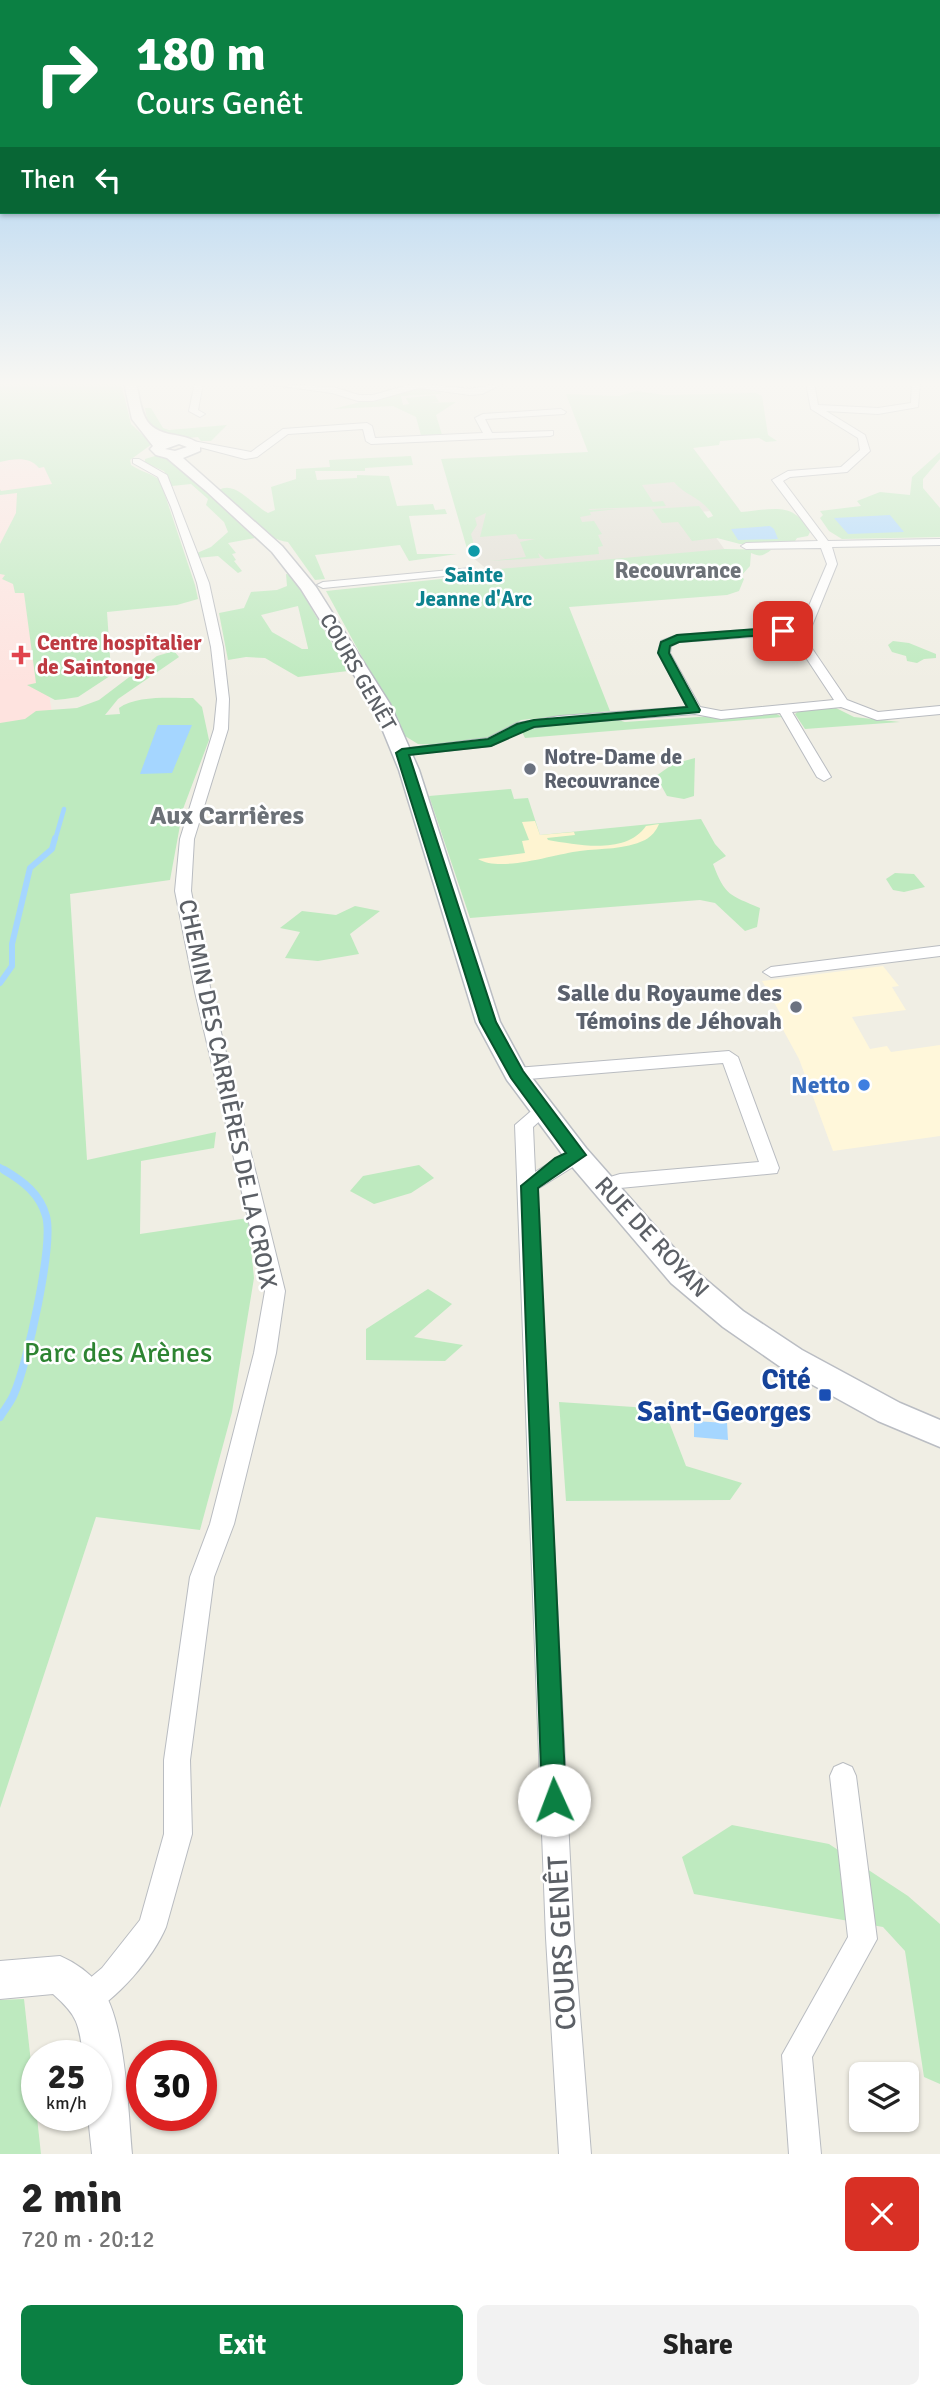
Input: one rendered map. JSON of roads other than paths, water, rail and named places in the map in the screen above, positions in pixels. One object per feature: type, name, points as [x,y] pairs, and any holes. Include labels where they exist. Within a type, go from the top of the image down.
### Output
[{"type":"main road","name":"COURS GENÊT","points":[[204,484],[277,549],[308,587],[381,704],[402,753],[488,1022],[516,1074]]},
{"type":"main road","name":"RUE DE ROYAN","points":[[516,1074],[577,1155],[681,1275],[733,1320],[792,1359],[889,1412],[940,1434]]},
{"type":"main road","name":"RUE DE ROYAN","points":[[889,1412],[940,1447]]},
{"type":"street","name":"CHEMIN DES CARRIÈRES DE LA CROIX","points":[[87,1999],[112,1978],[152,1927],[178,1834],[177,1760],[202,1577],[222,1524],[265,1353],[275,1291],[203,992],[183,891],[187,839],[220,729],[222,675],[203,583],[166,484]]},
{"type":"street","points":[[780,484],[825,544],[832,564],[803,634],[803,644],[842,703]]},
{"type":"street","points":[[746,546],[940,542]]},
{"type":"street","points":[[323,585],[471,571]]},
{"type":"street","points":[[695,710],[664,653],[665,644],[677,639],[783,631],[803,634]]},
{"type":"street","points":[[402,753],[491,742],[522,726],[534,723],[695,710],[720,715],[842,703],[877,716],[940,710]]},
{"type":"street","points":[[784,709],[824,777]]},
{"type":"street","points":[[771,972],[940,951]]},
{"type":"street","points":[[516,1074],[729,1056],[771,1168],[621,1181],[604,1186]]},
{"type":"street","name":"COURS GENÊT","points":[[542,1110],[524,1125],[529,1186],[559,1938],[575,2154]]},
{"type":"street","points":[[529,1186],[577,1155]]},
{"type":"street","points":[[805,2154],[797,2055],[863,1939],[843,1776]]},
{"type":"street","points":[[0,1980],[60,1975],[87,1999],[99,2027],[113,2154]]},
{"type":"water","points":[[890,515],[904,532],[848,534],[834,518]]},
{"type":"water","points":[[770,526],[778,539],[738,540],[731,529]]},
{"type":"water","points":[[158,725],[192,725],[172,773],[140,774]]},
{"type":"water","points":[[694,1421],[727,1423],[728,1440],[694,1437]]},
{"type":"waterway","points":[[55,840],[64,809]]},
{"type":"waterway","points":[[0,983],[12,966],[12,944],[30,868],[52,849],[55,838]]},
{"type":"waterway","points":[[0,1167],[7,1171]]},
{"type":"waterway","points":[[0,1417],[13,1397],[26,1358],[43,1277],[47,1230],[46,1216],[40,1201],[24,1184],[4,1170]]},
{"type":"place","name":"Sainte Jeanne d'Arc","points":[[474,551]]},
{"type":"place","name":"Centre hospitalier de Saintonge","points":[[21,655]]},
{"type":"place","name":"Notre-Dame de Recouvrance","points":[[530,769]]},
{"type":"place","name":"Salle du Royaume des Témoins de Jéhovah","points":[[796,1007]]},
{"type":"place","name":"Netto","points":[[864,1085]]},
{"type":"place","name":"Cité Saint-Georges","points":[[825,1395]]},
{"type":"district","name":"Recouvrance","points":[[678,570]]},
{"type":"district","name":"Aux Carrières","points":[[227,815]]},
{"type":"park label","name":"Parc des Arènes","points":[[118,1352]]}]
